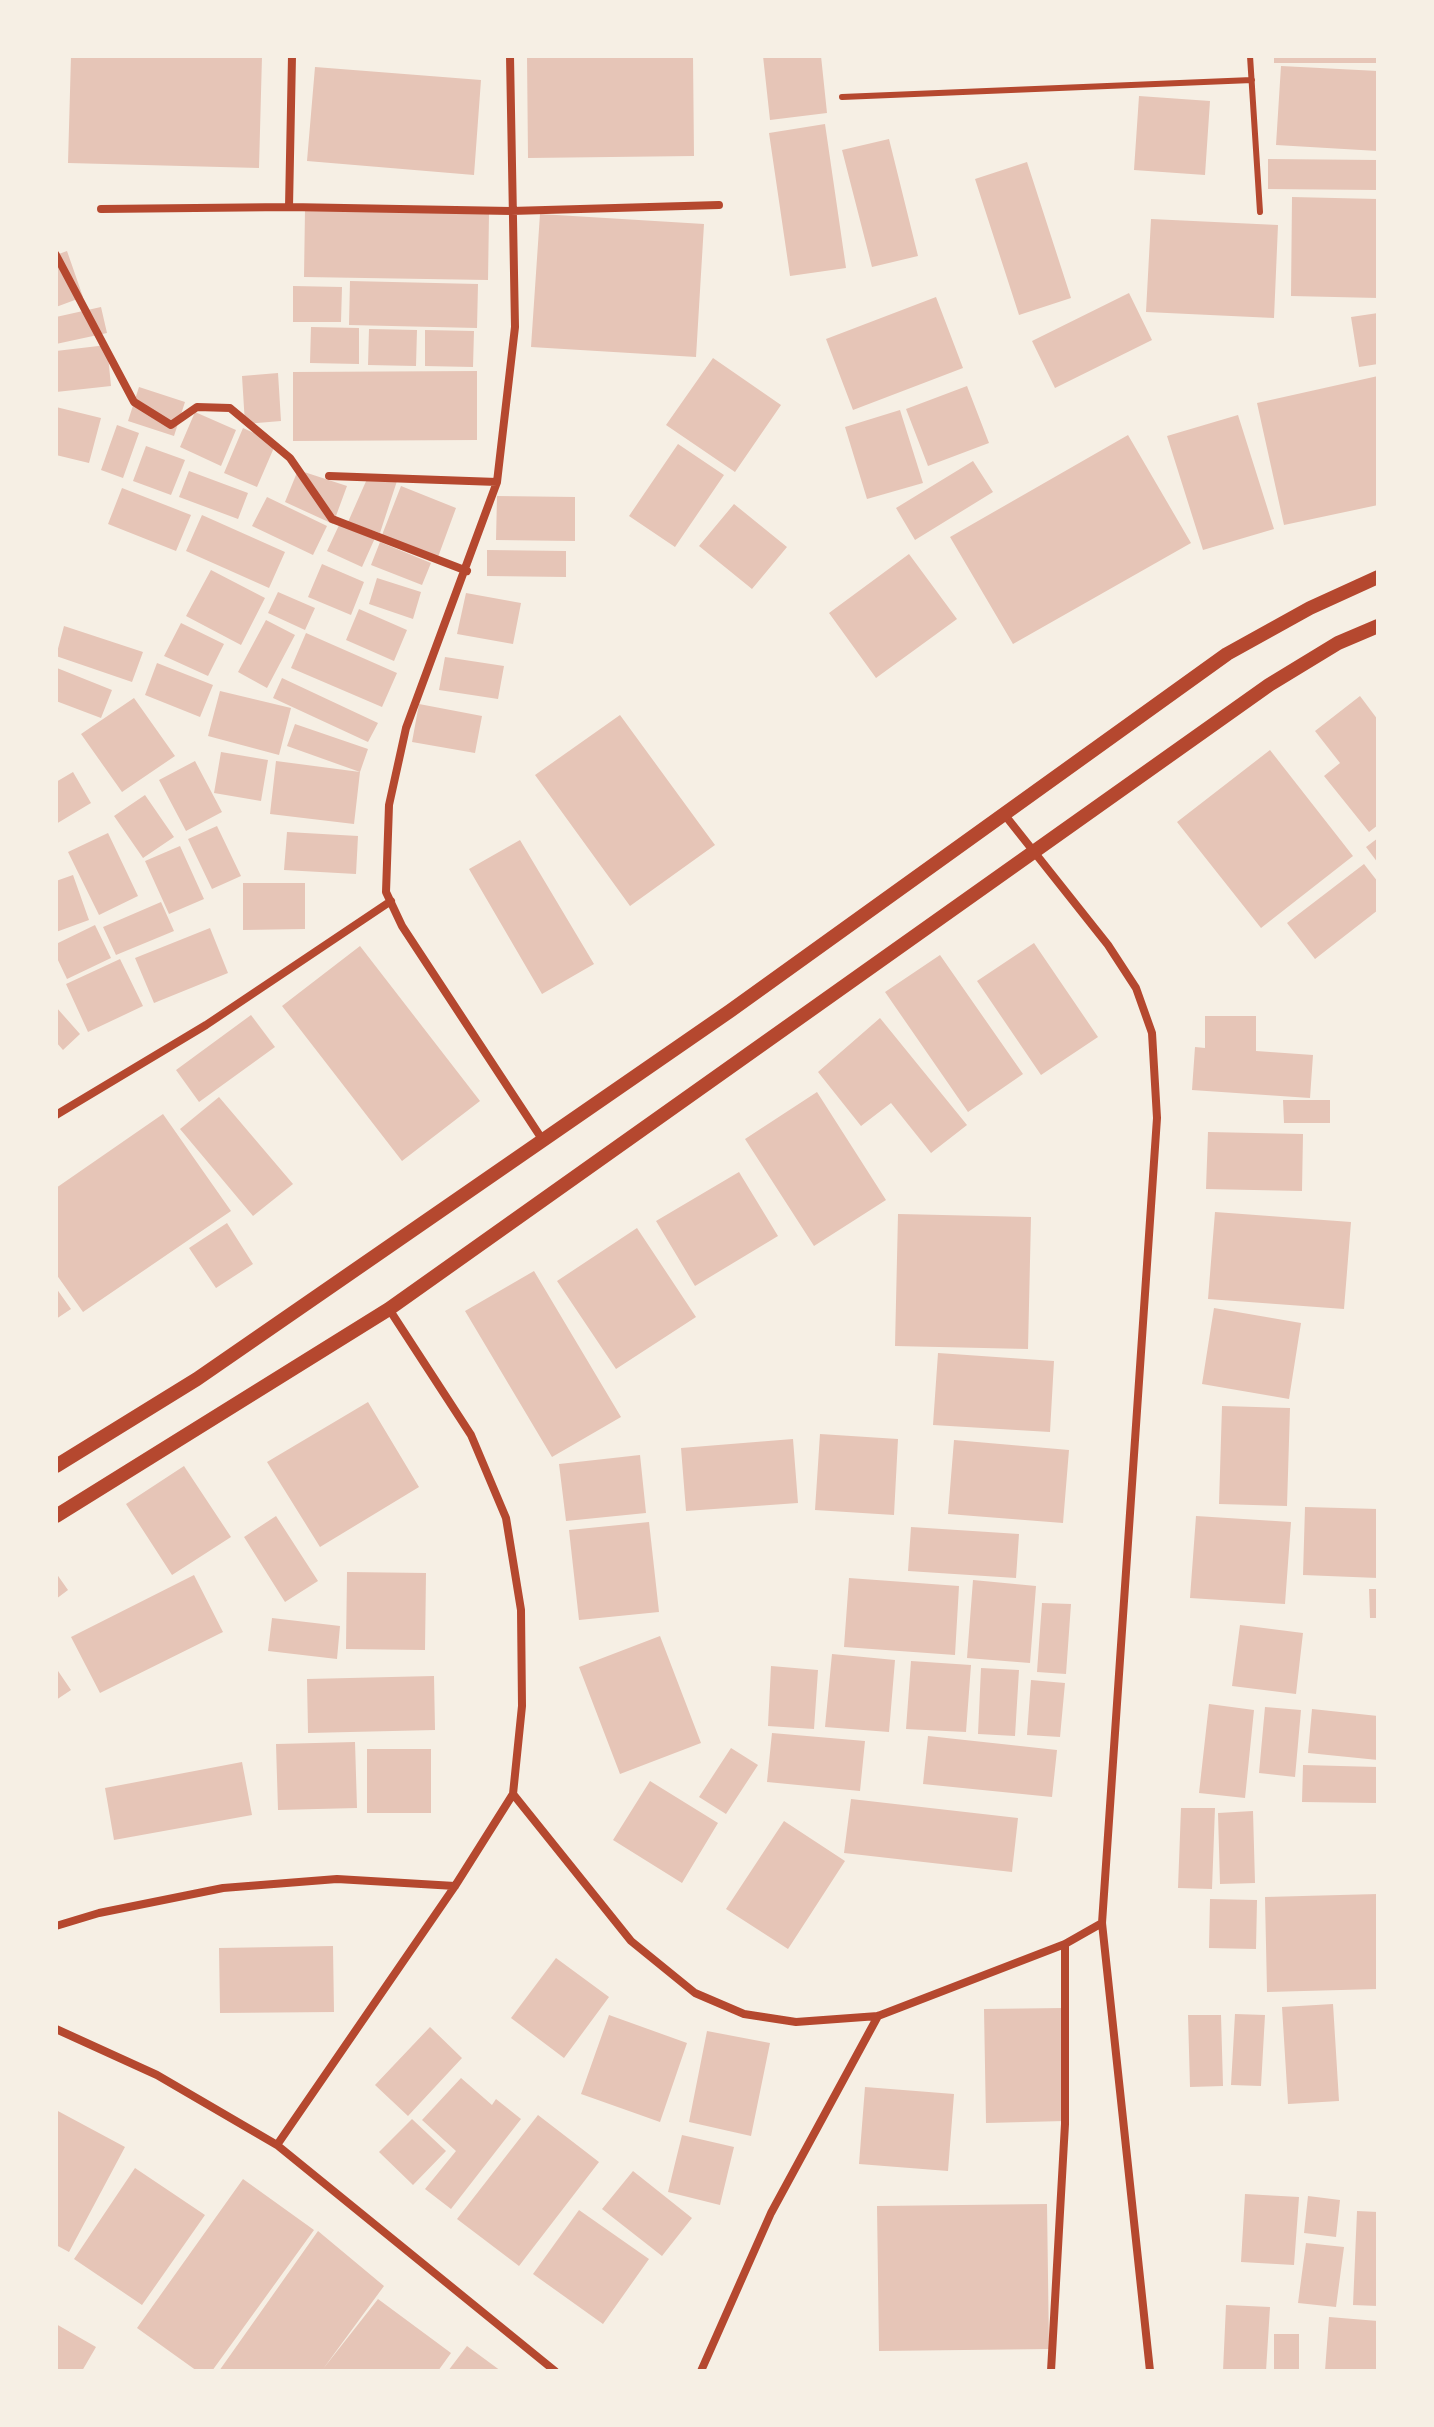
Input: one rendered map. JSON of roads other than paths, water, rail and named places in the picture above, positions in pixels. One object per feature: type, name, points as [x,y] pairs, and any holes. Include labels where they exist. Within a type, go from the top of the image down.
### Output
[{"type":"street","points":[[289,207],[292,56]]},
{"type":"street","points":[[510,56],[515,327],[497,482],[472,558],[406,728],[389,805],[386,892],[402,926],[542,1139]]},
{"type":"street","points":[[101,209],[289,207],[511,211],[719,205]]},
{"type":"street","points":[[56,255],[134,402],[171,425],[197,407],[230,408],[290,458],[332,519],[467,571]]},
{"type":"street","points":[[329,476],[497,482]]},
{"type":"street","points":[[56,1466],[197,1379],[730,1011],[1227,654],[1310,608],[1378,577]]},
{"type":"street","points":[[56,1516],[389,1309],[1269,685],[1338,643],[1378,626]]},
{"type":"street","points":[[1004,814],[1122,966],[1136,988],[1152,1033],[1157,1118],[1102,1923],[1150,2371]]},
{"type":"street","points":[[56,1115],[206,1025],[391,901]]},
{"type":"street","points":[[277,2145],[455,1886],[513,1794],[522,1706],[521,1610],[506,1518],[471,1435],[389,1309]]},
{"type":"street","points":[[513,1794],[631,1941],[695,1993],[744,2014],[796,2022],[878,2016],[1065,1944],[1102,1923]]},
{"type":"street","points":[[56,1926],[99,1913],[223,1888],[337,1879],[455,1886]]},
{"type":"street","points":[[1051,2371],[1065,2124],[1065,1944]]},
{"type":"street","points":[[701,2371],[771,2213],[878,2016]]},
{"type":"street","points":[[56,2029],[157,2075],[277,2145],[555,2371]]},
{"type":"lane","points":[[1250,56],[1260,212]]},
{"type":"lane","points":[[842,97],[1252,80]]}]
